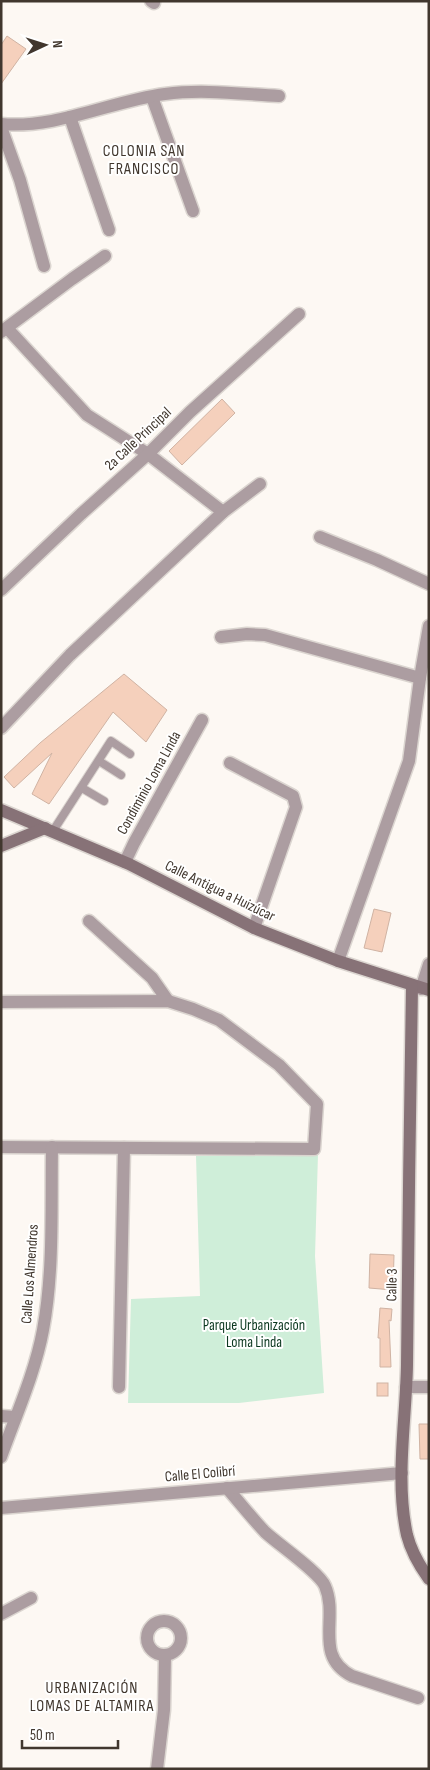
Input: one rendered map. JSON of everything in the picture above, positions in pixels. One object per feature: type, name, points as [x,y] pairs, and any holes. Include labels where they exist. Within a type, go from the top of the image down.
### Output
[{"type":"street","points":[[44,266],[20,180],[1,126],[24,125],[70,117],[164,94],[201,91],[279,96]]},
{"type":"street","points":[[152,97],[194,211]]},
{"type":"street","points":[[70,117],[109,230]]},
{"type":"street","points":[[105,256],[4,330],[86,415],[148,454],[222,512]]},
{"type":"street","name":"2a Calle Principal","points":[[1,590],[148,454],[190,412],[299,314]]},
{"type":"street","points":[[1,728],[70,655],[222,512],[260,484]]},
{"type":"street","points":[[320,537],[378,560],[429,584]]},
{"type":"street","points":[[338,961],[409,761],[429,626]]},
{"type":"street","points":[[221,637],[248,634],[265,635],[420,678]]},
{"type":"street","name":"Condiminio Loma Linda","points":[[126,862],[134,843],[202,720]]},
{"type":"street","points":[[230,763],[293,796],[296,807],[254,928]]},
{"type":"street","name":"Calle Antigua a Huizúcar","points":[[1,810],[126,862],[254,928],[338,961],[421,988]]},
{"type":"street","points":[[1,846],[49,829]]},
{"type":"street","points":[[90,921],[152,978],[168,1001]]},
{"type":"street","points":[[421,988],[429,964]]},
{"type":"street","name":"Calle 3","points":[[421,988],[402,1473],[407,1536],[413,1552],[429,1579]]},
{"type":"street","points":[[1,1002],[168,1001],[193,1009],[219,1020],[279,1065],[317,1104],[314,1149],[1,1147]]},
{"type":"street","name":"Calle Los Almendros","points":[[1,1457],[38,1355],[48,1299],[52,1147]]},
{"type":"street","points":[[119,1387],[124,1148]]},
{"type":"street","points":[[406,1386],[429,1387]]},
{"type":"street","points":[[1,1416],[15,1417]]},
{"type":"street","name":"Calle El Colibrí","points":[[1,1508],[402,1473]]},
{"type":"street","points":[[227,1488],[265,1532],[322,1580],[328,1598],[330,1649],[336,1664],[342,1671],[418,1698]]},
{"type":"street","points":[[1,1614],[31,1598]]},
{"type":"street","points":[[157,1769],[164,1710],[165,1655]]},
{"type":"lane","points":[[49,829],[82,788],[112,741],[130,754]]},
{"type":"lane","points":[[99,761],[121,775]]},
{"type":"lane","points":[[82,788],[104,801]]},
{"type":"green space","name":"Parque Urbanización Loma Linda","points":[[318,1154],[315,1256],[324,1393],[239,1403],[128,1403],[131,1299],[200,1296],[196,1156]]},
{"type":"building","points":[[7,36],[26,49],[1,84],[1,45]]},
{"type":"building","points":[[222,399],[235,413],[182,465],[169,451]]},
{"type":"building","points":[[124,674],[167,710],[146,742],[113,712],[49,804],[32,794],[52,753],[14,788],[4,777],[40,743]]},
{"type":"building","points":[[374,909],[391,913],[382,952],[364,948]]},
{"type":"building","points":[[370,1254],[394,1255],[393,1290],[369,1288]]},
{"type":"building","points":[[380,1308],[392,1309],[391,1321],[389,1320],[391,1367],[380,1367],[380,1338],[378,1338]]},
{"type":"building","points":[[377,1383],[388,1383],[388,1396],[377,1396]]},
{"type":"building","points":[[419,1424],[429,1424],[429,1459],[420,1459]]},
{"type":"district","name":"COLONIA SAN FRANCISCO","points":[[144,160]]},
{"type":"district","name":"URBANIZACIÓN LOMAS DE ALTAMIRA","points":[[92,1697]]}]
